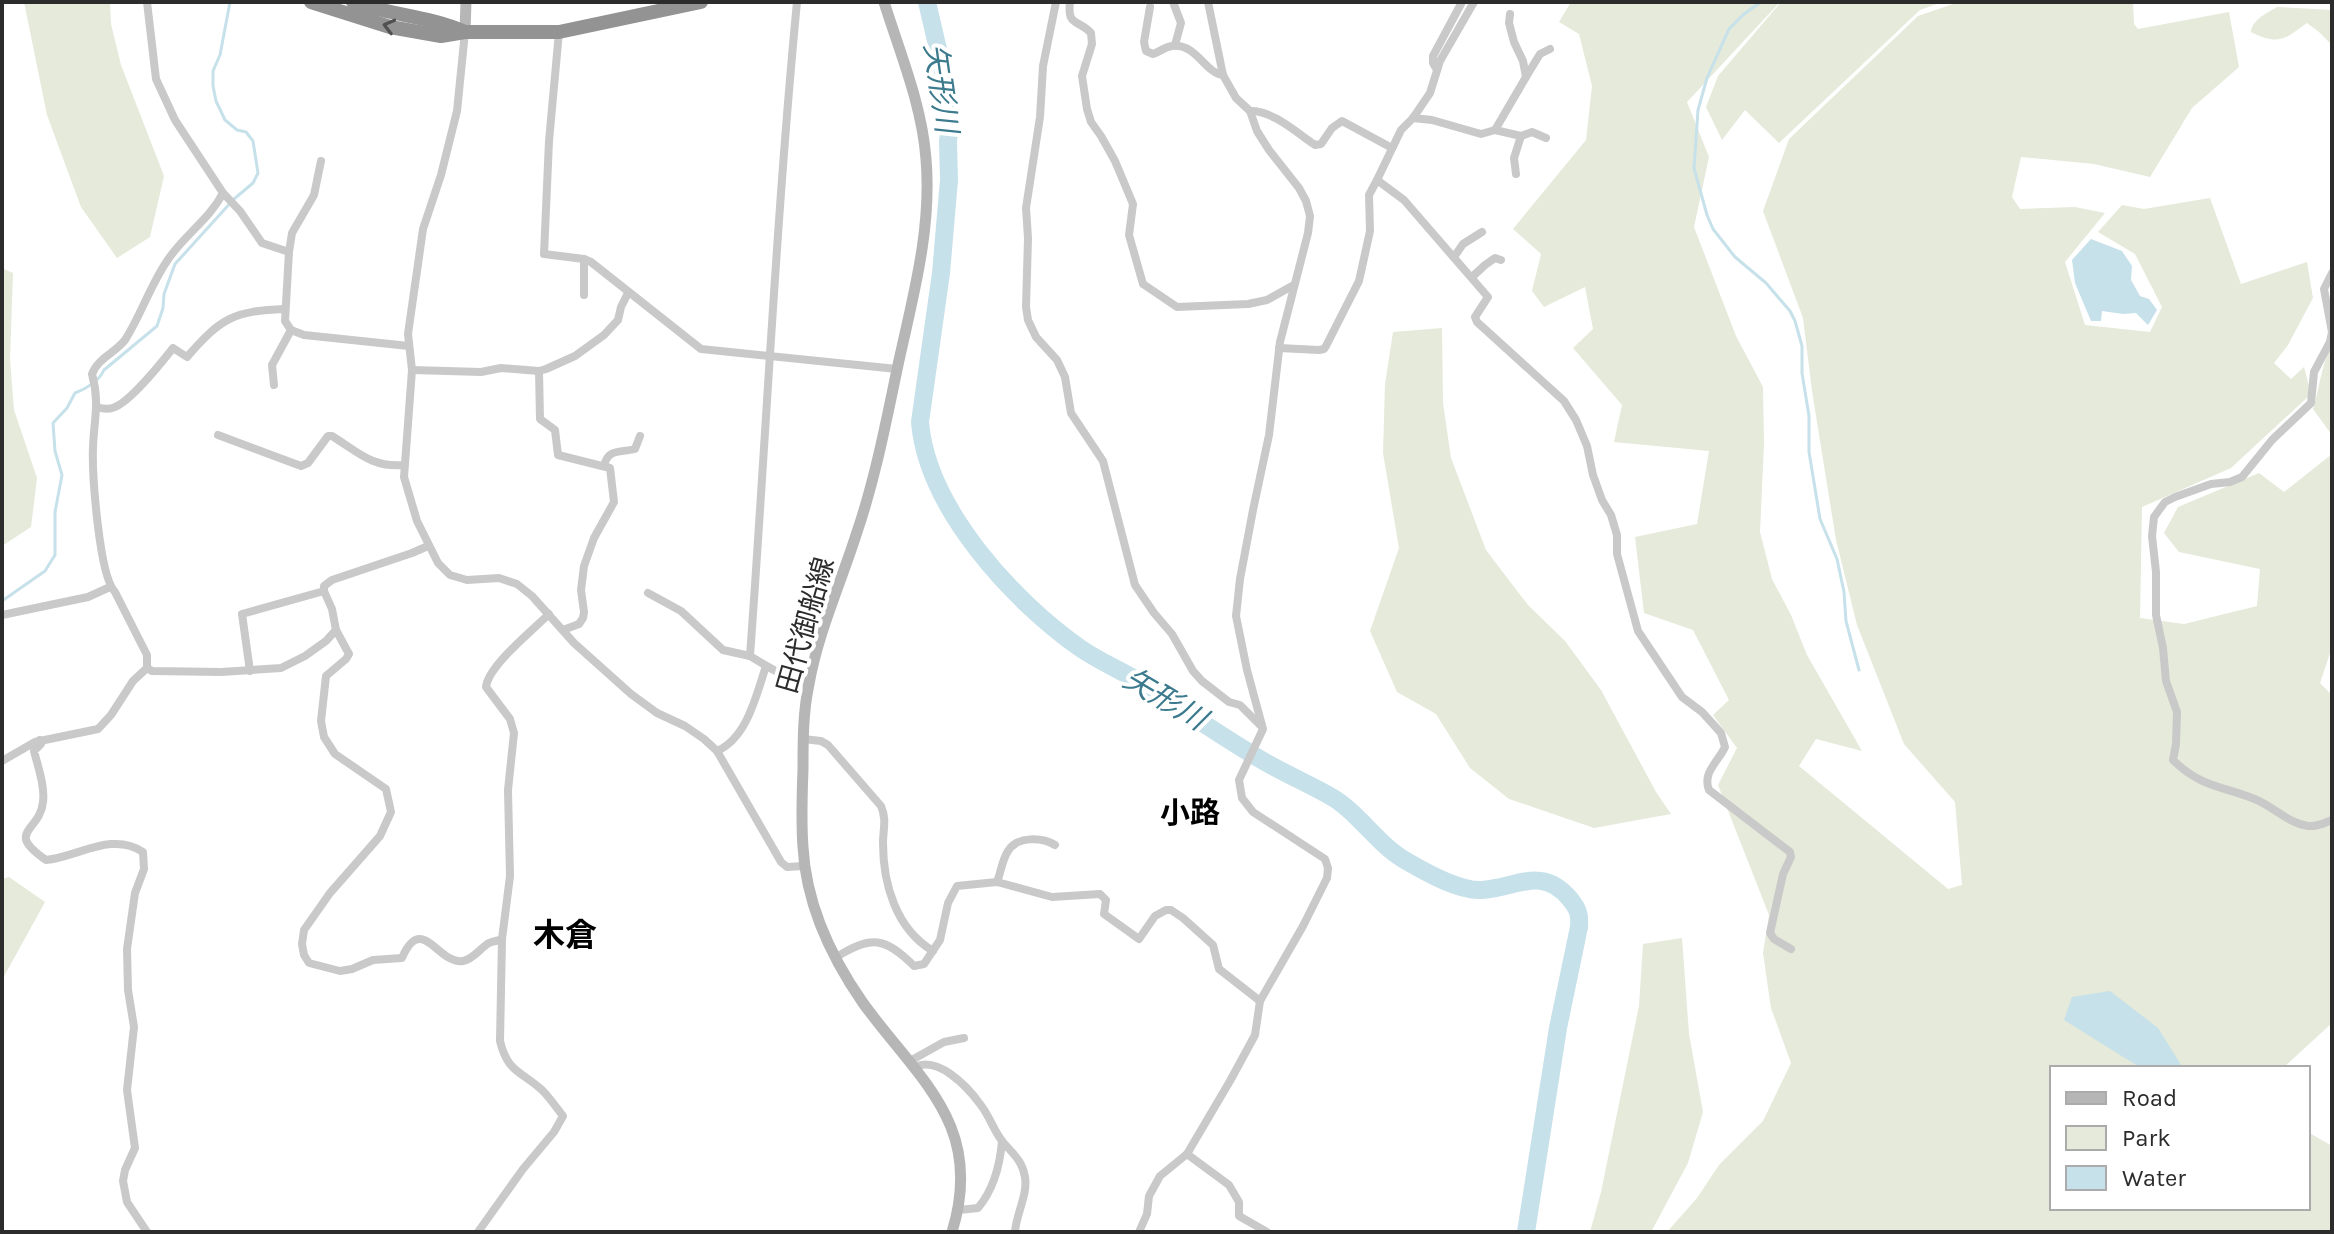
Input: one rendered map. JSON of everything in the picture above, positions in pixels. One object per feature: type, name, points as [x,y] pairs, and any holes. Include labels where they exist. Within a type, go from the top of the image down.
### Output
[{"type":"highway","points":[[311,2],[390,27],[441,36],[465,32],[559,32],[670,5],[701,2]]},
{"type":"highway","points":[[353,2],[443,22],[465,32]]},
{"type":"main road","points":[[465,32],[466,2]]},
{"type":"main road","name":"田代御船線","points":[[884,2],[918,109],[926,157],[928,215],[920,265],[873,477],[857,535],[822,629],[809,684],[803,739],[804,866],[814,907],[835,958],[862,1002],[912,1064],[947,1115],[959,1146],[961,1185],[959,1210],[952,1232]]},
{"type":"street","points":[[147,2],[156,79],[175,120],[225,195],[262,243],[289,252]]},
{"type":"street","points":[[750,656],[784,142],[797,2]]},
{"type":"street","points":[[1056,2],[1043,66],[1040,117],[1026,208],[1028,320],[1036,337],[1057,360],[1065,377],[1071,413],[1103,461],[1135,585],[1172,634],[1193,671],[1229,702],[1240,705],[1261,730]]},
{"type":"street","points":[[1070,2],[1071,20],[1091,33],[1092,44],[1082,76],[1087,109],[1091,122],[1115,161],[1133,204],[1129,235],[1143,284],[1177,307],[1248,304],[1267,300],[1293,286]]},
{"type":"street","points":[[1173,2],[1181,23],[1175,45]]},
{"type":"street","points":[[1139,1232],[1147,1214],[1149,1196],[1160,1176],[1187,1154],[1255,1035],[1260,1001],[1303,926],[1327,878],[1328,868],[1325,859],[1246,806],[1240,789],[1241,776],[1261,730],[1259,708],[1238,636],[1236,616],[1240,579],[1269,435],[1279,348],[1310,216],[1299,188],[1269,150],[1257,131],[1250,111],[1236,98],[1223,75],[1208,2]]},
{"type":"street","points":[[1437,70],[1433,56],[1462,2]]},
{"type":"street","points":[[1279,348],[1319,350],[1326,346],[1359,281],[1370,231],[1369,195],[1401,130],[1430,93],[1440,61],[1474,2]]},
{"type":"street","points":[[1150,7],[1144,42],[1146,51],[1153,54],[1175,45],[1195,53],[1216,74],[1223,75]]},
{"type":"street","points":[[1510,14],[1509,23],[1526,77]]},
{"type":"street","points":[[465,32],[457,111],[423,229],[414,284],[409,346],[412,370],[404,465],[407,492],[428,546],[450,575],[467,580],[499,578],[523,587],[574,643],[631,694],[657,713],[704,739],[717,751],[781,862],[787,867],[804,866]]},
{"type":"street","points":[[559,32],[549,141],[544,254],[584,259],[701,349],[897,369]]},
{"type":"street","points":[[1495,130],[1540,54],[1550,49]]},
{"type":"street","points":[[1250,111],[1271,117],[1315,145],[1321,144],[1332,128],[1342,121],[1392,148]]},
{"type":"street","points":[[1413,118],[1432,120],[1481,134],[1495,130],[1521,136],[1532,132],[1546,138]]},
{"type":"street","points":[[1516,174],[1513,163],[1521,136]]},
{"type":"street","points":[[321,161],[314,195],[292,233],[285,321],[291,330],[304,335],[409,346]]},
{"type":"street","points":[[1377,180],[1404,200],[1488,297],[1477,312],[1477,322],[1564,401],[1576,420],[1587,446],[1593,475],[1617,535],[1617,554],[1638,631],[1682,697],[1702,712],[1721,733],[1725,747],[1708,775],[1706,785],[1790,852],[1770,933],[1791,949]]},
{"type":"street","points":[[2,761],[40,740],[98,729],[133,681],[147,668],[147,655],[110,587],[103,559],[95,489],[93,449],[97,407],[93,371],[125,340],[167,261],[225,195]]},
{"type":"street","points":[[1454,257],[1463,244],[1482,232]]},
{"type":"street","points":[[1472,277],[1495,258],[1501,260]]},
{"type":"street","points":[[584,259],[584,295]]},
{"type":"street","points":[[2331,278],[2324,289],[2332,332],[2314,372],[2311,403],[2272,440],[2242,477],[2211,484],[2165,502],[2154,517],[2152,527],[2156,615],[2166,681],[2177,712],[2173,760],[2194,779],[2259,801],[2287,819],[2308,826],[2332,820]]},
{"type":"street","points":[[412,370],[481,372],[501,368],[539,371],[560,364],[592,345],[618,320],[628,293]]},
{"type":"street","points":[[97,407],[107,410],[116,407],[173,348],[187,357],[223,321],[242,313],[285,309]]},
{"type":"street","points":[[274,385],[272,365],[291,330]]},
{"type":"street","points":[[539,371],[540,419],[555,430],[558,455],[610,469],[614,502],[594,538],[584,566],[581,590],[583,618],[579,624],[563,630]]},
{"type":"street","points":[[218,435],[301,466],[308,463],[328,436],[376,464],[404,465]]},
{"type":"street","points":[[604,466],[614,451],[635,449],[640,436]]},
{"type":"street","points":[[428,546],[332,580],[324,586],[336,630],[349,654],[326,676],[321,721],[324,737],[335,754],[386,789],[391,812],[380,836],[330,893],[304,930],[304,955],[314,966],[340,971],[373,960],[402,958],[411,942],[417,940],[429,941],[452,960],[462,961],[473,957],[489,943],[502,939]]},
{"type":"street","points":[[2,615],[88,597],[110,587]]},
{"type":"street","points":[[250,671],[242,614],[324,591]]},
{"type":"street","points":[[648,593],[681,611],[723,650],[750,656],[797,681],[809,684]]},
{"type":"street","points":[[478,1232],[563,1116],[541,1090],[511,1067],[500,1041],[502,939],[510,876],[508,790],[514,726],[486,687],[487,678],[500,662],[549,614]]},
{"type":"street","points":[[147,668],[152,671],[192,673],[281,668],[294,663],[326,641],[336,630]]},
{"type":"street","points":[[717,751],[730,745],[741,728],[766,666]]},
{"type":"street","points":[[803,739],[828,745],[881,806],[885,815],[883,846],[891,899],[911,933],[933,951]]},
{"type":"street","points":[[40,740],[41,744],[34,751],[43,789],[43,804],[26,832],[28,845],[46,860],[88,848],[120,845],[135,847],[143,852],[145,859],[135,893],[127,949],[128,990],[134,1027],[127,1090],[135,1148],[123,1181],[127,1202],[147,1232]]},
{"type":"street","points":[[997,882],[1008,850],[1013,845],[1041,838],[1055,845]]},
{"type":"street","points":[[835,958],[863,944],[883,943],[899,951],[917,967],[924,964],[943,934],[948,903],[957,886],[997,882],[1052,897],[1100,894],[1106,900],[1104,914],[1139,939],[1155,916],[1171,910],[1213,945],[1219,969],[1260,1001]]},
{"type":"street","points":[[912,1064],[944,1042],[964,1038]]},
{"type":"street","points":[[912,1064],[935,1065],[967,1088],[1002,1141],[1019,1158],[1026,1185],[1015,1232]]},
{"type":"street","points":[[959,1210],[978,1208],[986,1199],[996,1175],[1002,1141]]},
{"type":"street","points":[[1187,1154],[1229,1185],[1239,1202],[1239,1216],[1267,1232]]},
{"type":"green space","points":[[24,2],[110,2],[111,24],[121,65],[164,176],[150,237],[117,258],[81,207],[47,115]]},
{"type":"green space","points":[[1571,2],[1780,2],[1687,102],[1709,157],[1694,227],[1736,336],[1763,387],[1760,532],[1772,579],[1807,655],[1862,751],[1816,739],[1799,766],[1948,889],[1962,885],[1955,802],[1904,744],[1857,625],[1836,540],[1803,318],[1763,211],[1789,139],[1918,16],[1959,2],[2133,2],[2134,24],[2138,29],[2229,12],[2239,67],[2192,108],[2150,177],[2094,164],[2021,157],[2012,197],[2020,209],[2075,207],[2105,213],[2065,262],[2085,325],[2150,332],[2162,307],[2135,254],[2098,232],[2122,205],[2144,209],[2210,198],[2241,284],[2307,262],[2313,298],[2288,345],[2274,363],[2291,379],[2304,367],[2311,394],[2231,468],[2142,507],[2140,618],[2184,624],[2257,606],[2260,569],[2179,552],[2164,533],[2178,507],[2259,473],[2284,492],[2332,454],[2332,647],[2320,683],[2332,695],[2332,1023],[2285,1066],[2050,1066],[2050,1210],[2310,1210],[2310,1133],[2332,1146],[2332,1232],[1667,1232],[1697,1198],[1719,1165],[1763,1121],[1791,1063],[1771,1008],[1763,953],[1769,915],[1718,785],[1737,748],[1713,715],[1729,700],[1693,630],[1644,613],[1635,537],[1697,524],[1709,451],[1614,442],[1622,405],[1573,348],[1593,329],[1585,287],[1544,307],[1532,291],[1541,254],[1513,229],[1586,140],[1592,86],[1579,34],[1559,22]]},
{"type":"green space","points":[[1781,2],[1942,2],[1920,10],[1779,143],[1745,110],[1722,140],[1706,107],[1718,76]]},
{"type":"green space","points":[[2277,7],[2332,10],[2332,45],[2307,23],[2275,40],[2251,32],[2257,20]]},
{"type":"green space","points":[[2,268],[13,273],[10,359],[14,410],[37,478],[31,527],[2,546]]},
{"type":"green space","points":[[1442,328],[1443,403],[1451,458],[1486,550],[1528,605],[1565,641],[1601,690],[1671,814],[1594,828],[1509,799],[1470,768],[1436,714],[1397,692],[1370,631],[1399,548],[1383,453],[1385,384],[1393,332]]},
{"type":"green space","points":[[2332,345],[2332,435],[2313,409]]},
{"type":"green space","points":[[9,877],[45,902],[2,980],[2,879]]},
{"type":"green space","points":[[1682,938],[1689,1034],[1703,1112],[1688,1163],[1651,1232],[1590,1232],[1639,1006],[1643,944]]},
{"type":"water","points":[[2091,239],[2122,251],[2132,266],[2131,280],[2140,296],[2149,299],[2157,310],[2148,325],[2136,313],[2102,311],[2101,321],[2091,321],[2075,283],[2072,260]]},
{"type":"water","points":[[2110,991],[2158,1028],[2182,1066],[2138,1066],[2064,1020],[2072,997]]},
{"type":"waterway","points":[[2,601],[45,571],[55,555],[55,512],[62,475],[55,451],[53,423],[67,408],[75,393],[96,381],[104,370],[157,326],[175,264],[234,199],[253,183],[258,173],[253,141],[246,132],[237,130],[225,120],[213,86],[213,71],[220,55],[230,2]]},
{"type":"waterway","name":"矢形川","points":[[927,2],[951,119],[941,273],[920,422],[926,454],[939,487],[978,550],[1002,579],[1054,628],[1088,653],[1143,684],[1249,753],[1341,803],[1397,855],[1463,888],[1481,890],[1539,881],[1560,889],[1570,899],[1578,912],[1579,927],[1558,1028],[1526,1232]]},
{"type":"waterway","points":[[1761,2],[1729,29],[1707,78],[1698,110],[1694,168],[1713,229],[1735,257],[1766,283],[1795,321],[1802,346],[1809,452],[1820,519],[1837,559],[1846,621],[1859,670]]},
{"type":"district","name":"小路","points":[[1190,813]]},
{"type":"district","name":"木倉","points":[[565,935]]}]
